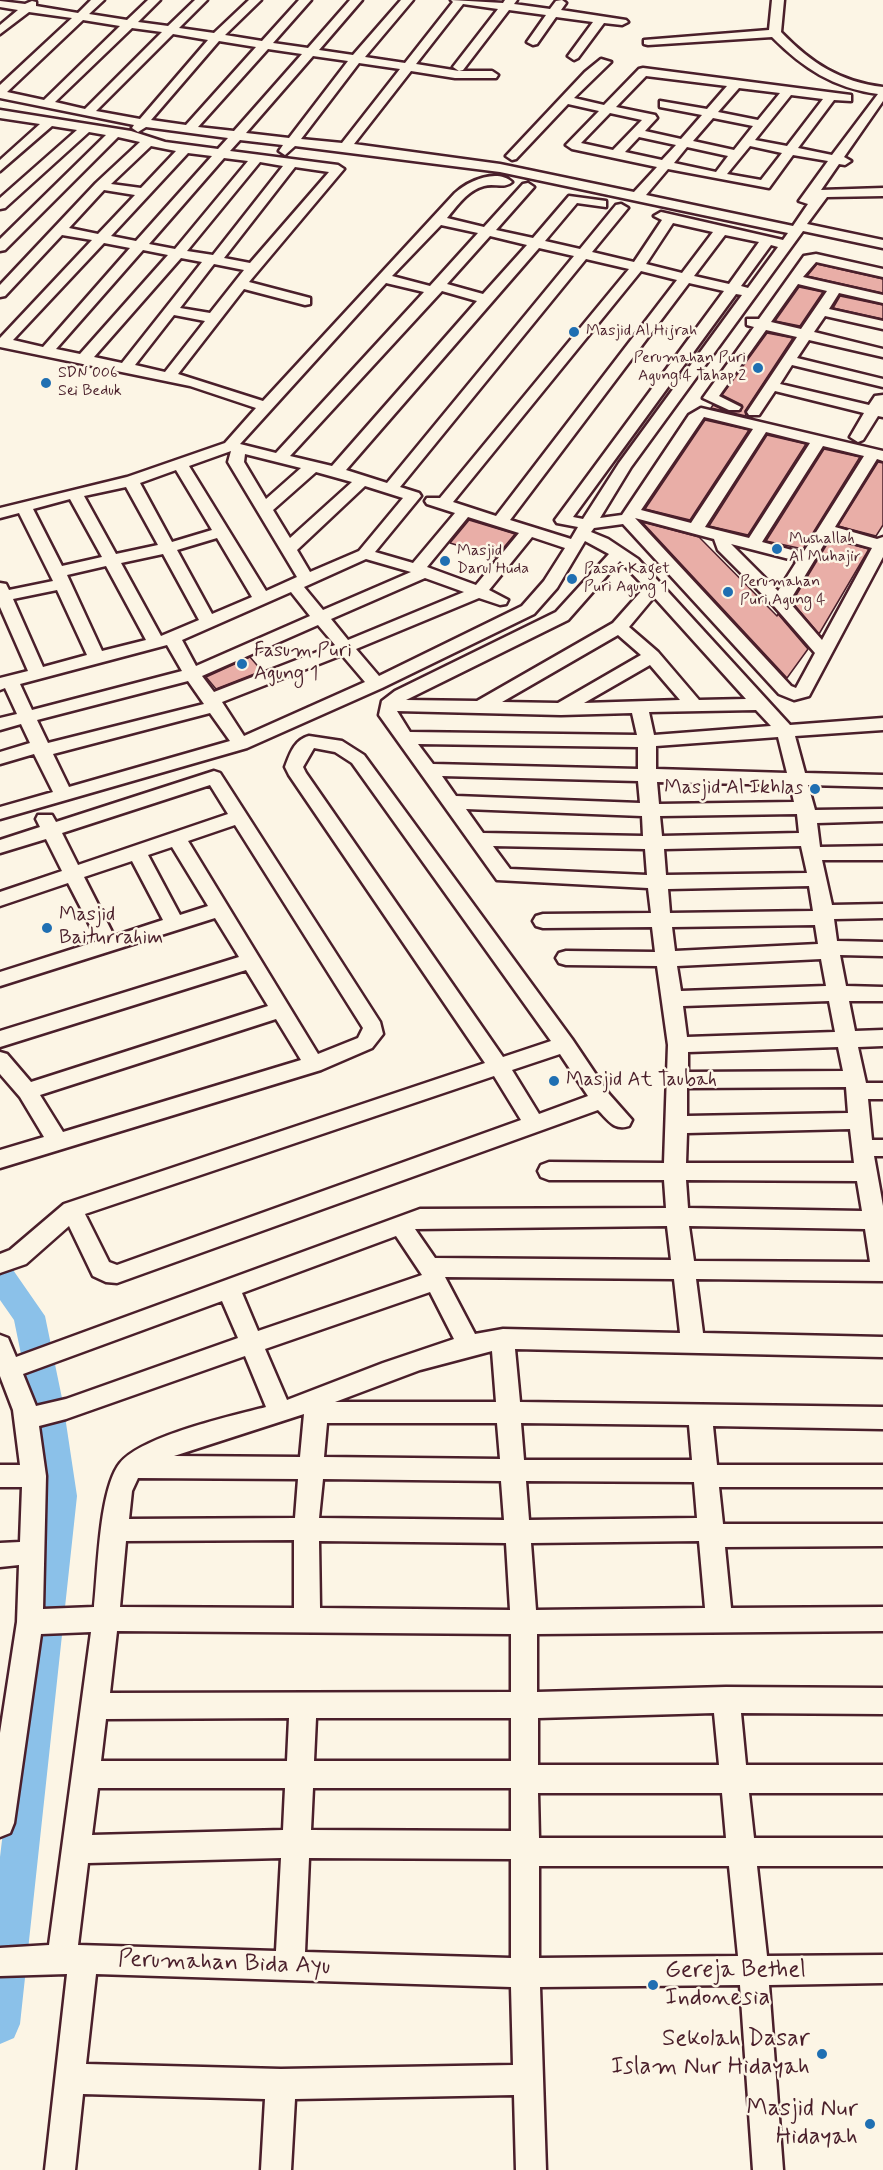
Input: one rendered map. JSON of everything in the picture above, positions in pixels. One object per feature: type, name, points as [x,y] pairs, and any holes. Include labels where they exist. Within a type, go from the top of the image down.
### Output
[{"type":"street","points":[[0,31],[38,0]]},
{"type":"street","points":[[0,93],[98,0]]},
{"type":"street","points":[[48,102],[154,0]]},
{"type":"street","points":[[88,113],[201,0]]},
{"type":"street","points":[[131,135],[216,38],[255,0]]},
{"type":"street","points":[[188,130],[305,0]]},
{"type":"street","points":[[46,352],[356,0]]},
{"type":"street","points":[[276,162],[357,58],[407,0]]},
{"type":"street","points":[[345,147],[459,0],[509,3],[622,22]]},
{"type":"street","points":[[533,42],[563,0]]},
{"type":"street","points":[[761,0],[776,6],[775,33]]},
{"type":"street","points":[[459,67],[509,3]]},
{"type":"street","points":[[0,4],[455,74],[492,75]]},
{"type":"street","points":[[574,56],[601,19]]},
{"type":"street","points":[[34,1417],[66,1409],[253,1344],[411,1287],[432,1274],[683,1268],[883,1271],[877,1194],[867,1172],[872,1148],[859,1121],[856,1085],[845,1038],[800,779],[785,731],[655,586],[619,552],[602,542],[602,526],[624,466],[735,319],[882,94],[828,79],[775,33],[648,42]]},
{"type":"street","points":[[605,62],[512,156],[883,244]]},
{"type":"street","points":[[761,123],[712,114],[643,72],[572,145],[764,185],[831,96]]},
{"type":"street","points":[[637,197],[736,84]]},
{"type":"street","points":[[616,154],[675,91],[736,84],[847,98]]},
{"type":"street","points":[[719,176],[788,91]]},
{"type":"street","points":[[0,93],[48,102],[88,113],[188,130],[345,147],[500,168],[637,197],[797,224]]},
{"type":"street","points":[[565,100],[651,118]]},
{"type":"street","points":[[797,224],[823,193],[840,160],[883,112]]},
{"type":"street","points":[[0,114],[131,135],[163,146],[255,160],[338,169],[253,268],[214,318],[173,378]]},
{"type":"street","points":[[0,131],[16,117]]},
{"type":"street","points":[[0,167],[49,122]]},
{"type":"street","points":[[0,205],[42,165],[86,129]]},
{"type":"street","points":[[636,133],[736,154]]},
{"type":"street","points":[[0,247],[74,171],[114,134]]},
{"type":"street","points":[[0,293],[105,182],[150,140]]},
{"type":"street","points":[[746,142],[840,160]]},
{"type":"street","points":[[2,343],[185,149]]},
{"type":"street","points":[[83,360],[178,253],[255,160]]},
{"type":"street","points":[[125,368],[291,164]]},
{"type":"street","points":[[42,165],[74,171],[144,192]]},
{"type":"street","points":[[376,684],[319,618],[301,583],[289,548],[236,462],[236,448],[264,406],[460,195],[486,179],[784,244]]},
{"type":"street","points":[[281,457],[528,187]]},
{"type":"street","points":[[823,193],[883,192]]},
{"type":"street","points":[[336,472],[537,244],[562,196]]},
{"type":"street","points":[[390,489],[621,208]]},
{"type":"street","points":[[0,210],[30,216],[100,239],[253,268]]},
{"type":"street","points":[[443,504],[637,267],[670,218]]},
{"type":"street","points":[[438,220],[752,292]]},
{"type":"street","points":[[500,522],[721,231]]},
{"type":"street","points":[[550,537],[767,241]]},
{"type":"street","points":[[880,451],[819,440],[758,419],[710,398],[760,324],[812,258],[883,273]]},
{"type":"street","points":[[383,278],[488,300]]},
{"type":"street","points":[[794,279],[883,299]]},
{"type":"street","points":[[241,284],[305,301]]},
{"type":"street","points":[[696,528],[758,419],[772,386],[836,288]]},
{"type":"street","points":[[170,310],[214,318]]},
{"type":"street","points":[[821,311],[883,325]]},
{"type":"street","points":[[735,319],[883,353]]},
{"type":"street","points":[[2,343],[194,382],[264,406]]},
{"type":"street","points":[[789,360],[883,382]]},
{"type":"street","points":[[772,386],[878,411]]},
{"type":"street","points":[[858,437],[878,411],[883,393]]},
{"type":"street","points":[[0,813],[241,744],[287,721],[376,684],[528,610],[701,412],[758,419],[858,437],[880,451]]},
{"type":"street","points":[[753,544],[819,440]]},
{"type":"street","points":[[0,513],[131,481],[236,448],[336,472],[550,537],[602,526]]},
{"type":"street","points":[[780,602],[880,451]]},
{"type":"street","points":[[180,464],[262,599]]},
{"type":"street","points":[[265,508],[313,466]]},
{"type":"street","points":[[289,548],[363,480]]},
{"type":"street","points":[[131,481],[208,622]]},
{"type":"street","points":[[75,493],[114,561],[164,640],[192,674],[241,744]]},
{"type":"street","points":[[64,796],[40,749],[28,717],[5,683],[164,640],[365,554],[413,496]]},
{"type":"street","points":[[24,507],[97,659]]},
{"type":"street","points":[[0,724],[192,674],[319,618],[421,570],[465,512]]},
{"type":"street","points":[[563,520],[602,526],[696,528],[807,559]]},
{"type":"street","points":[[602,526],[723,625],[785,690],[794,694],[803,692],[882,543],[826,530]]},
{"type":"street","points":[[0,758],[213,703],[479,592],[529,531]]},
{"type":"street","points":[[37,673],[2,592],[60,578],[221,532]]},
{"type":"street","points":[[721,536],[724,547],[780,602],[823,651]]},
{"type":"street","points":[[388,705],[401,695],[562,616],[619,552]]},
{"type":"street","points":[[365,554],[421,570],[528,610]]},
{"type":"street","points":[[479,707],[619,627],[655,586]]},
{"type":"street","points":[[698,633],[723,625]]},
{"type":"street","points":[[619,627],[652,657],[694,705]]},
{"type":"street","points":[[253,647],[276,676]]},
{"type":"street","points":[[561,709],[652,657]]},
{"type":"street","points":[[388,705],[561,709],[761,704]]},
{"type":"street","points":[[388,705],[388,715],[407,738],[427,770],[504,876],[657,882],[818,879]]},
{"type":"street","points":[[639,707],[647,741],[647,776],[657,882],[678,1045],[675,1125],[677,1217],[693,1343]]},
{"type":"street","points":[[287,721],[309,742],[331,742],[346,748],[358,759],[565,1044],[602,1100],[621,1120]]},
{"type":"street","points":[[407,738],[647,741],[883,724]]},
{"type":"street","points":[[309,742],[295,760],[294,767],[298,774],[498,1066],[534,1123]]},
{"type":"street","points":[[427,770],[883,780]]},
{"type":"street","points":[[0,847],[214,777],[373,1027],[373,1035],[365,1044],[314,1064],[0,1159]]},
{"type":"street","points":[[452,802],[651,810],[883,815]]},
{"type":"street","points":[[38,803],[49,830],[109,944]]},
{"type":"street","points":[[0,899],[136,851],[239,818]]},
{"type":"street","points":[[177,838],[314,1064]]},
{"type":"street","points":[[477,839],[810,846],[883,853]]},
{"type":"street","points":[[136,851],[175,924]]},
{"type":"street","points":[[0,979],[221,909]]},
{"type":"street","points":[[543,921],[661,920],[883,911]]},
{"type":"street","points":[[566,958],[666,959],[829,949],[883,950]]},
{"type":"street","points":[[0,1039],[251,961]]},
{"type":"street","points":[[672,999],[837,993],[883,994]]},
{"type":"street","points":[[27,1091],[280,1010]]},
{"type":"street","points":[[678,1045],[883,1038]]},
{"type":"street","points":[[4,1263],[18,1257],[72,1210],[565,1044]]},
{"type":"street","points":[[0,1060],[27,1091],[58,1143]]},
{"type":"street","points":[[677,1080],[856,1085],[883,1091]]},
{"type":"street","points":[[72,1210],[101,1269],[106,1273],[117,1274],[602,1100]]},
{"type":"street","points":[[675,1125],[859,1121]]},
{"type":"street","points":[[549,1172],[675,1170],[867,1172]]},
{"type":"street","points":[[28,1363],[229,1290],[400,1224],[438,1216],[677,1217],[879,1235]]},
{"type":"street","points":[[400,1224],[432,1274],[468,1344]]},
{"type":"street","points":[[229,1290],[280,1412]]},
{"type":"street","points":[[503,1339],[524,1622],[525,1973],[531,2170]]},
{"type":"street","points":[[316,1406],[468,1344],[503,1339],[883,1347]]},
{"type":"street","points":[[0,1345],[28,1363]]},
{"type":"street","points":[[0,1823],[40,1621],[34,1553],[34,1417],[28,1363]]},
{"type":"street","points":[[307,1621],[306,1529],[316,1406]]},
{"type":"street","points":[[60,2170],[70,2079],[76,1849],[121,1484],[131,1467],[174,1446],[280,1412],[316,1406],[700,1417],[883,1418]]},
{"type":"street","points":[[700,1417],[718,1620]]},
{"type":"street","points":[[131,1467],[310,1467],[513,1472],[883,1476]]},
{"type":"street","points":[[0,1476],[34,1476]]},
{"type":"street","points":[[115,1530],[306,1529],[883,1535]]},
{"type":"street","points":[[0,1555],[34,1553]]},
{"type":"street","points":[[40,1621],[106,1619],[524,1622],[883,1619]]},
{"type":"street","points":[[94,1707],[525,1705],[726,1700],[883,1701]]},
{"type":"street","points":[[726,1700],[754,1972],[768,2170]]},
{"type":"street","points":[[290,1966],[303,1706]]},
{"type":"street","points":[[86,1774],[299,1773],[883,1779]]},
{"type":"street","points":[[76,1849],[296,1845],[742,1853],[883,1852]]},
{"type":"street","name":"Perumahan Bida Ayu","points":[[8,1961],[72,1959],[525,1973],[883,1969]]},
{"type":"street","points":[[70,2079],[281,2084],[528,2080]]},
{"type":"street","points":[[276,2170],[281,2084]]},
{"type":"building","points":[[817,264],[883,279],[883,293],[807,276]]},
{"type":"building","name":"Perumahan Puri Agung 4 Tahap 2","points":[[799,287],[823,292],[800,326],[775,321]]},
{"type":"building","points":[[840,296],[883,305],[883,319],[833,308]]},
{"type":"building","name":"Perumahan Puri Agung 4 Tahap 2","points":[[767,333],[793,338],[745,411],[746,416],[728,412],[741,411],[742,405],[722,395]]},
{"type":"building","points":[[713,405],[728,412],[711,408]]},
{"type":"building","points":[[705,420],[749,430],[690,520],[645,509]]},
{"type":"building","name":"Perumahan Puri Agung 4","points":[[767,435],[806,444],[748,535],[709,526]]},
{"type":"building","name":"Perumahan Puri Agung 4","points":[[824,449],[860,457],[803,549],[766,541]]},
{"type":"building","name":"Perumahan Puri Agung 4","points":[[878,462],[883,463],[883,525],[876,536],[838,526]]},
{"type":"building","points":[[469,520],[515,534],[496,557],[450,543]]},
{"type":"building","name":"Perumahan Puri Agung 4","points":[[642,522],[699,537],[777,616],[778,614],[808,649],[787,678]]},
{"type":"building","name":"Perumahan Puri Agung 4","points":[[830,539],[869,549],[819,634],[792,602]]},
{"type":"building","name":"Fasum Puri Agung 1","points":[[250,657],[262,671],[216,689],[206,677]]},
{"type":"waterway","points":[[0,1276],[29,1316],[47,1403],[60,1496],[0,2024]]},
{"type":"place","name":"Masjid Al Hijrah","points":[[574,332]]},
{"type":"place","name":"Perumahan Puri Agung 4 Tahap 2","points":[[758,368]]},
{"type":"place","name":"SDN 006 Sei Beduk","points":[[46,383]]},
{"type":"place","name":"Mushallah Al Muhajir","points":[[777,549]]},
{"type":"place","name":"Masjid Darul Huda","points":[[445,561]]},
{"type":"place","name":"Pasar Kaget Puri Agung 1","points":[[572,579]]},
{"type":"place","name":"Perumahan Puri Agung 4","points":[[728,592]]},
{"type":"place","name":"Fasum Puri Agung 1","points":[[242,664]]},
{"type":"place","name":"Masjid Al Ikhlas","points":[[815,789]]},
{"type":"place","name":"Masjid Baiturrahim","points":[[47,928]]},
{"type":"place","name":"Masjid At Taubah","points":[[554,1081]]},
{"type":"place","name":"Gereja Bethel Indonesia","points":[[653,1985]]},
{"type":"place","name":"Sekolah Dasar Islam Nur Hidayah","points":[[822,2054]]},
{"type":"place","name":"Masjid Nur Hidayah","points":[[870,2124]]}]
